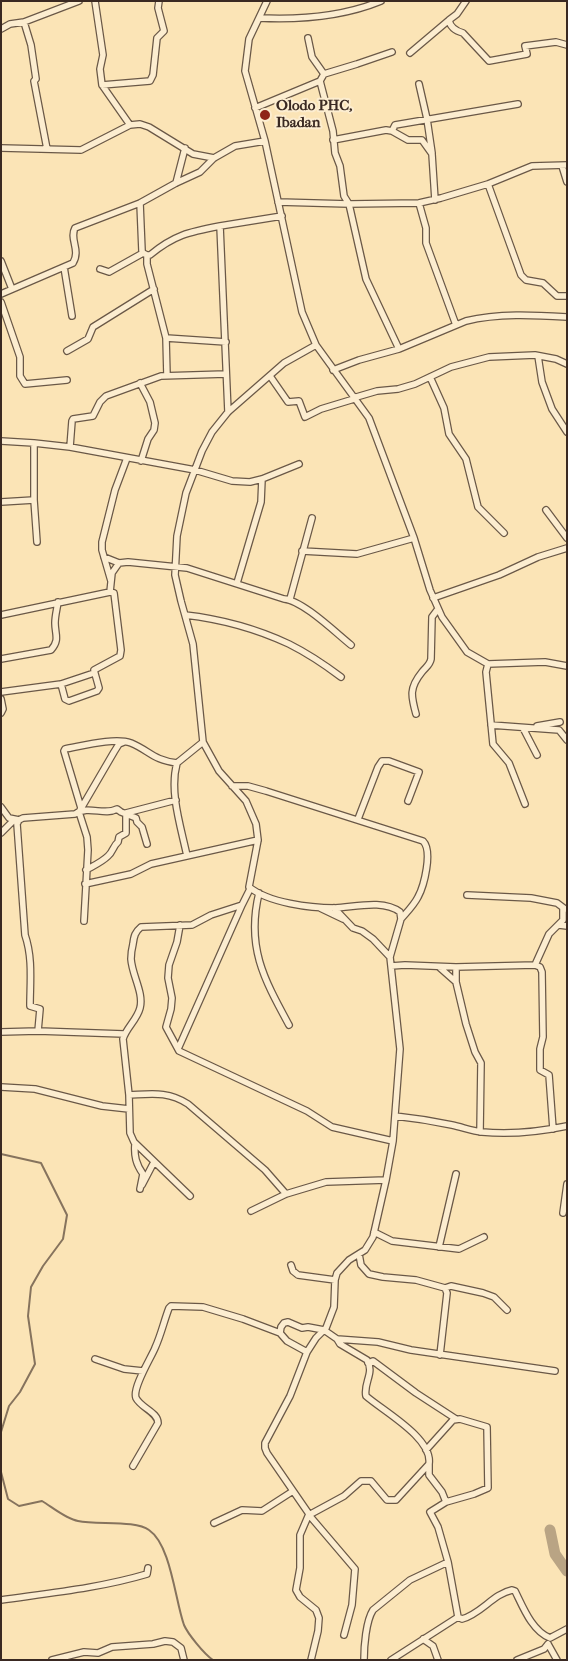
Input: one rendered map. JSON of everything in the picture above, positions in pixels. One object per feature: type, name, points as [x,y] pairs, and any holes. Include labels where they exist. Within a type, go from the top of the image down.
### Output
[{"type":"street","points":[[1,29],[10,24],[24,22],[79,1]]},
{"type":"street","points":[[95,1],[103,55],[100,69],[102,86],[130,125]]},
{"type":"street","points":[[102,86],[150,80],[153,75],[157,38],[164,31],[158,1]]},
{"type":"street","points":[[266,1],[249,39],[245,71],[265,141],[302,312],[316,345],[353,399],[369,418],[414,538],[433,598],[442,617],[467,652],[488,664],[545,662],[567,666]]},
{"type":"street","points":[[259,18],[290,19],[323,16],[362,9],[381,1]]},
{"type":"street","points":[[410,53],[457,14],[466,1]]},
{"type":"street","points":[[449,20],[450,24],[458,32],[463,33],[489,61],[527,54],[525,46],[556,42],[567,44]]},
{"type":"street","points":[[24,22],[31,45],[36,79],[34,81],[47,149]]},
{"type":"street","points":[[308,38],[312,57],[324,74]]},
{"type":"street","points":[[255,108],[320,81],[324,74],[392,52]]},
{"type":"street","points":[[320,81],[330,114],[335,153],[340,166],[344,196],[349,204],[366,279],[399,349]]},
{"type":"street","points":[[419,84],[432,154],[435,200]]},
{"type":"street","points":[[392,131],[395,125],[518,104]]},
{"type":"street","points":[[1,148],[81,150],[130,125],[140,124],[150,127],[193,154],[214,158]]},
{"type":"street","points":[[334,140],[386,130],[392,131],[408,140],[422,140],[432,154]]},
{"type":"street","points":[[1,294],[72,263],[77,254],[73,232],[75,228],[140,203],[200,172],[214,158],[235,146],[265,141]]},
{"type":"street","points":[[176,183],[184,148]]},
{"type":"street","points":[[278,202],[419,203],[488,184],[532,166],[564,165],[567,182]]},
{"type":"street","points":[[488,184],[521,276],[526,280],[543,283],[557,296],[567,296]]},
{"type":"street","points":[[140,203],[145,254],[166,338],[167,376]]},
{"type":"street","points":[[419,203],[426,228],[426,243],[456,325]]},
{"type":"street","points":[[100,269],[109,272],[145,254],[150,255],[166,242],[180,235],[220,226],[282,216]]},
{"type":"street","points":[[220,226],[228,412]]},
{"type":"street","points":[[1,261],[12,289]]},
{"type":"street","points":[[64,267],[72,316]]},
{"type":"street","points":[[67,351],[88,339],[93,327],[154,289]]},
{"type":"street","points":[[1,302],[20,357],[20,376],[25,384],[67,380]]},
{"type":"street","points":[[333,370],[359,360],[399,349],[456,325],[478,318],[534,315],[567,317]]},
{"type":"street","points":[[166,338],[226,342]]},
{"type":"street","points":[[178,1049],[250,889],[249,885],[258,840],[256,824],[246,801],[219,772],[203,742],[194,644],[176,575],[177,536],[186,493],[212,432],[228,412],[284,363],[316,345]]},
{"type":"street","points":[[270,376],[288,402],[299,402],[305,417],[321,409],[377,391],[398,389],[478,358],[489,356],[538,356],[556,359],[567,364]]},
{"type":"street","points":[[538,356],[542,382],[552,409],[567,432]]},
{"type":"street","points":[[70,447],[73,419],[93,416],[100,402],[106,396],[140,383],[167,376],[226,374]]},
{"type":"street","points":[[430,377],[444,408],[449,434],[466,459],[478,507],[504,533]]},
{"type":"street","points":[[140,383],[150,402],[155,423],[141,461]]},
{"type":"street","points":[[1,441],[70,447],[195,470],[232,481],[250,482],[262,479],[299,464]]},
{"type":"street","points":[[34,443],[34,500],[37,542]]},
{"type":"street","points":[[111,581],[102,542],[115,490],[127,458]]},
{"type":"street","points":[[237,583],[261,502],[262,479]]},
{"type":"street","points":[[1,502],[34,500]]},
{"type":"street","points":[[546,510],[567,538]]},
{"type":"street","points":[[290,599],[312,518]]},
{"type":"street","points":[[302,551],[357,554],[414,538]]},
{"type":"street","points":[[433,598],[498,575],[538,557],[567,548]]},
{"type":"street","points":[[104,557],[119,563],[128,562],[187,568],[284,599],[290,599],[306,609],[351,645]]},
{"type":"street","points":[[110,592],[112,573],[119,563]]},
{"type":"street","points":[[1,615],[110,592],[115,596],[122,653],[120,656],[96,667],[94,673],[99,688],[97,691],[69,701],[66,699],[61,684]]},
{"type":"street","points":[[1,659],[51,650],[56,644],[58,637],[55,623],[58,602]]},
{"type":"street","points":[[416,714],[411,693],[421,673],[430,664],[432,659],[432,617],[438,609]]},
{"type":"street","points":[[185,614],[239,626],[290,645],[341,677]]},
{"type":"street","points":[[488,664],[486,672],[493,744],[509,763],[525,804]]},
{"type":"street","points":[[1,692],[61,684],[94,673]]},
{"type":"street","points":[[1,699],[4,709],[1,713]]},
{"type":"street","points":[[527,728],[560,722]]},
{"type":"street","points":[[491,725],[559,730],[567,740]]},
{"type":"street","points":[[527,728],[537,755]]},
{"type":"street","points":[[84,921],[87,837],[64,750],[112,742],[130,742],[156,759],[177,763]]},
{"type":"street","points":[[1,833],[16,820],[23,818],[75,814],[80,810],[119,744],[124,742]]},
{"type":"street","points":[[187,856],[176,800],[174,777],[177,763],[203,742]]},
{"type":"street","points":[[358,820],[382,761],[390,761],[419,772],[408,801]]},
{"type":"street","points":[[232,786],[248,786],[423,841],[428,851],[425,879],[418,898],[402,919],[390,957],[400,1049],[393,1141],[374,1232],[366,1250],[343,1265],[335,1280],[334,1307],[326,1328],[316,1338],[307,1352],[290,1396],[265,1443],[267,1453],[309,1516],[355,1569],[352,1605],[344,1635]]},
{"type":"street","points":[[126,813],[176,800]]},
{"type":"street","points":[[1,807],[9,818],[16,820]]},
{"type":"street","points":[[80,810],[95,809],[101,812],[110,812],[115,808],[136,818],[142,827],[147,844]]},
{"type":"street","points":[[86,870],[107,857],[118,842],[119,837],[124,836],[126,833],[126,813]]},
{"type":"street","points":[[16,820],[18,824],[25,935],[28,943],[31,975],[30,1006],[40,1009],[38,1031]]},
{"type":"street","points":[[85,884],[131,874],[152,864],[258,840]]},
{"type":"street","points":[[250,889],[295,906],[334,908],[370,905],[389,906],[400,912],[402,919]]},
{"type":"street","points":[[259,893],[254,912],[254,929],[260,964],[266,982],[289,1025]]},
{"type":"street","points":[[467,895],[531,898],[558,903],[565,909],[563,920],[549,934],[536,965]]},
{"type":"street","points":[[190,1196],[135,1144],[130,1132],[130,1108],[123,1039],[124,1034],[132,1024],[140,1008],[131,960],[134,936],[136,930],[141,927],[192,925],[212,915],[242,905]]},
{"type":"street","points":[[318,907],[343,919]]},
{"type":"street","points":[[334,908],[352,928],[373,940],[390,957]]},
{"type":"street","points":[[180,925],[177,942],[169,965],[168,978],[172,998],[166,1027],[178,1049],[307,1111],[332,1127],[393,1141]]},
{"type":"street","points":[[559,926],[567,926]]},
{"type":"street","points":[[391,966],[536,965],[540,967],[542,972],[543,1037],[540,1049],[540,1070],[549,1075],[553,1129]]},
{"type":"street","points":[[439,966],[456,982]]},
{"type":"street","points":[[456,967],[456,982],[466,1024],[480,1063],[480,1132]]},
{"type":"street","points":[[1,1032],[38,1031],[124,1034]]},
{"type":"street","points":[[1,1087],[35,1089],[102,1106],[130,1108]]},
{"type":"street","points":[[129,1096],[162,1094],[176,1096],[188,1104],[265,1170],[286,1194]]},
{"type":"street","points":[[395,1116],[427,1120],[480,1132],[510,1134],[566,1128]]},
{"type":"street","points":[[135,1144],[134,1152],[137,1166],[143,1174],[140,1189],[154,1162]]},
{"type":"street","points":[[439,1247],[456,1174]]},
{"type":"street","points":[[251,1211],[286,1194],[326,1182],[386,1180]]},
{"type":"street","points":[[563,1213],[567,1184]]},
{"type":"street","points":[[374,1232],[392,1241],[459,1249],[484,1237]]},
{"type":"street","points":[[359,1254],[361,1265],[369,1274],[416,1280],[446,1288],[451,1286],[483,1293],[494,1297],[508,1310]]},
{"type":"street","points":[[291,1266],[298,1275],[335,1280]]},
{"type":"street","points":[[440,1355],[446,1288]]},
{"type":"street","points":[[133,1466],[158,1423],[157,1418],[136,1397],[143,1371],[156,1348],[169,1308],[172,1306],[203,1307],[280,1333],[287,1341],[307,1352]]},
{"type":"street","points":[[280,1333],[281,1327],[284,1323],[288,1322],[302,1328],[308,1327],[324,1330],[337,1339],[340,1344],[368,1363],[371,1370],[365,1386],[366,1396],[407,1427],[426,1450],[430,1460],[429,1475],[442,1492],[446,1502]]},
{"type":"street","points":[[337,1339],[378,1342],[440,1355],[555,1371]]},
{"type":"street","points":[[95,1359],[124,1369],[143,1371]]},
{"type":"street","points":[[368,1363],[373,1361],[416,1393],[456,1419],[487,1427],[488,1488],[446,1502],[430,1512],[438,1528],[448,1562],[458,1617]]},
{"type":"street","points":[[426,1450],[452,1420],[456,1419]]},
{"type":"street","points":[[311,1660],[319,1618],[316,1610],[300,1597],[296,1590],[300,1568],[300,1535],[309,1516],[344,1496],[361,1481],[371,1481],[387,1500],[396,1500],[429,1464]]},
{"type":"street","points":[[214,1523],[242,1510],[262,1512],[293,1491]]},
{"type":"street","points":[[364,1660],[366,1637],[373,1610],[410,1580],[448,1562]]},
{"type":"street","points":[[1,1600],[80,1589],[133,1578],[147,1574],[148,1568]]},
{"type":"street","points":[[392,1660],[458,1617],[462,1619],[472,1616],[501,1595],[512,1590],[515,1591],[527,1615],[553,1651],[557,1660]]},
{"type":"street","points":[[541,1634],[550,1638],[567,1630]]},
{"type":"street","points":[[423,1639],[433,1646],[438,1660]]},
{"type":"street","points":[[52,1660],[84,1652],[98,1653],[112,1648],[165,1641],[173,1642],[181,1648],[184,1660]]},
{"type":"street","points":[[516,1660],[544,1649],[548,1644]]},
{"type":"street","points":[[91,1652],[91,1660]]},
{"type":"waterway","points":[[1,1154],[41,1163],[67,1215],[63,1239],[43,1266],[31,1287],[28,1316],[35,1364],[20,1392],[9,1406],[1,1432]]},
{"type":"waterway","points":[[1,1472],[8,1499],[19,1506],[42,1501],[73,1520],[135,1525],[149,1530],[156,1537],[167,1560],[184,1625],[197,1644],[213,1660]]},
{"type":"waterway","points":[[550,1530],[555,1554],[567,1571]]},
{"type":"place","name":"Olodo PHC, Ibadan","points":[[265,115]]}]
